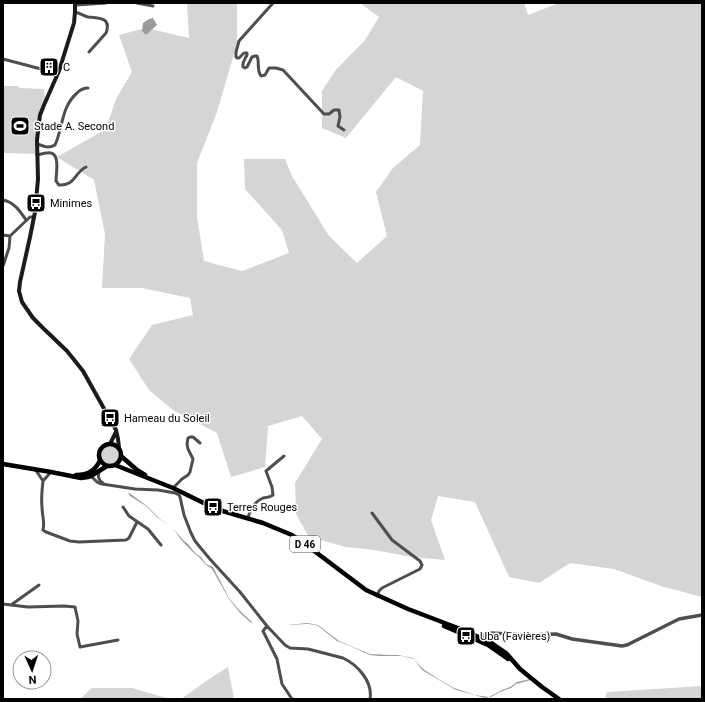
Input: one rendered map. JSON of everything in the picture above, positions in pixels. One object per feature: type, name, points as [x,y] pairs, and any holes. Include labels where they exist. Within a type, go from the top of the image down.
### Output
[{"type":"main road","points":[[3,463],[77,475],[86,474],[107,466],[115,466],[119,462],[121,456],[116,432],[110,418],[83,371],[27,310],[19,293],[19,286],[34,217],[38,179],[37,144],[39,123],[42,110],[59,71],[74,23],[76,4]]},
{"type":"main road","points":[[110,444],[116,432]]},
{"type":"main road","points":[[3,463],[78,478],[85,478],[91,476],[96,470],[100,460],[99,454],[104,446],[110,444],[119,448]]},
{"type":"main road","name":"D 46","points":[[121,456],[140,472],[154,480]]},
{"type":"main road","points":[[100,460],[107,466]]},
{"type":"main road","name":"D 46","points":[[115,466],[154,480],[216,508],[267,524],[295,538],[361,587],[377,596],[427,617],[450,629],[481,640],[494,648],[542,688],[559,699]]},
{"type":"street","points":[[76,4],[106,3]]},
{"type":"street","points":[[137,3],[152,6]]},
{"type":"street","points":[[273,3],[239,41],[236,57],[239,58],[244,53],[247,53],[243,65],[245,68],[248,66],[252,57],[257,56],[260,76],[265,75],[267,69],[270,68],[276,68],[284,71],[324,113],[329,114],[334,110],[339,110],[340,117],[338,126],[344,130]]},
{"type":"street","points":[[75,12],[88,17],[100,18],[107,24],[105,34],[89,52]]},
{"type":"street","points":[[3,59],[41,70]]},
{"type":"street","points":[[37,144],[47,147],[55,145],[67,105],[70,100],[81,90],[88,88]]},
{"type":"street","points":[[37,155],[50,153],[55,156],[57,162],[56,180],[59,185],[69,183],[82,168],[86,167]]},
{"type":"street","points":[[3,200],[20,210],[26,220]]},
{"type":"street","points":[[3,266],[9,248],[10,236],[26,220],[30,217],[34,217]]},
{"type":"street","points":[[3,235],[10,236]]},
{"type":"street","points":[[173,488],[190,472],[193,460],[188,449],[188,438],[190,436],[200,443]]},
{"type":"street","points":[[248,518],[251,508],[256,502],[273,496],[272,487],[266,471],[284,456]]},
{"type":"street","points":[[36,470],[43,481],[42,514],[43,530],[46,532],[70,541],[126,540],[129,538],[137,522]]},
{"type":"street","points":[[96,470],[98,480],[107,485]]},
{"type":"street","points":[[43,481],[51,472]]},
{"type":"street","points":[[91,476],[97,482],[107,485],[135,489],[158,490],[179,495],[190,534],[267,626],[287,647],[308,649],[348,660],[363,674],[371,690],[370,699]]},
{"type":"street","points":[[123,507],[129,516],[148,529],[162,545]]},
{"type":"street","points":[[372,513],[392,540],[420,561],[422,565],[419,570],[382,588],[377,596]]},
{"type":"street","points":[[11,605],[39,585]]},
{"type":"street","points":[[3,604],[28,607],[75,607],[78,621],[77,634],[80,647],[118,640]]},
{"type":"street","points":[[481,640],[485,634],[490,633],[530,635],[556,634],[578,640],[622,646],[627,645],[679,619],[702,615]]},
{"type":"street","points":[[267,626],[263,631],[277,659],[282,684],[292,699]]},
{"type":"shaded area","points":[[187,3],[237,3],[237,44],[217,112],[197,163],[197,217],[204,261],[242,271],[289,253],[282,230],[245,189],[244,159],[285,159],[292,176],[329,236],[357,263],[387,236],[376,192],[393,168],[420,145],[423,91],[396,77],[346,138],[322,128],[322,91],[335,71],[365,40],[379,17],[360,3],[524,3],[528,15],[559,3],[702,3],[702,597],[661,586],[614,569],[570,563],[539,583],[509,577],[475,502],[438,496],[431,520],[445,560],[411,557],[374,550],[346,547],[309,537],[296,514],[295,483],[322,439],[302,416],[268,426],[265,467],[231,477],[217,433],[173,410],[149,390],[129,359],[152,325],[193,315],[190,298],[142,288],[102,288],[105,234],[94,180],[57,157],[106,129],[116,99],[132,72],[119,35],[146,28],[189,38]]},
{"type":"shaded area","points":[[153,18],[157,25],[146,35],[142,31],[143,23]]},
{"type":"shaded area","name":"Stade A. Second","points":[[3,86],[44,89],[45,98],[39,112],[36,154],[3,153]]},
{"type":"shaded area","points":[[110,446],[116,449],[119,455],[116,461],[110,464],[104,461],[101,455],[104,449]]},
{"type":"shaded area","points":[[128,492],[147,506],[160,519],[173,528],[158,518],[146,506],[130,496]]},
{"type":"shaded area","points":[[173,528],[206,564],[213,567],[229,598],[253,623],[240,613],[229,599],[212,569],[205,564],[182,541]]},
{"type":"shaded area","points":[[307,623],[318,625],[339,641],[370,654],[398,655],[413,658],[414,659],[402,656],[370,655],[337,641],[318,626],[307,624],[288,625]]},
{"type":"shaded area","points":[[414,660],[423,669],[440,680],[454,688],[475,695],[489,697],[517,682],[531,680],[516,684],[511,688],[491,697],[485,698],[456,690],[422,670]]},
{"type":"shaded area","points":[[228,667],[234,699],[181,699],[212,677]]},
{"type":"shaded area","points":[[702,686],[702,699],[605,699],[607,692]]},
{"type":"shaded area","points":[[92,688],[132,688],[170,699],[80,699]]},
{"type":"place","name":"C","points":[[49,67]]},
{"type":"place","name":"Stade A. Second","points":[[20,126]]},
{"type":"place","name":"Minimes","points":[[36,203]]},
{"type":"place","name":"Hameau du Soleil","points":[[110,418]]},
{"type":"place","name":"Terres Rouges","points":[[213,507]]},
{"type":"place","name":"Uba (Favières)","points":[[466,636]]}]
